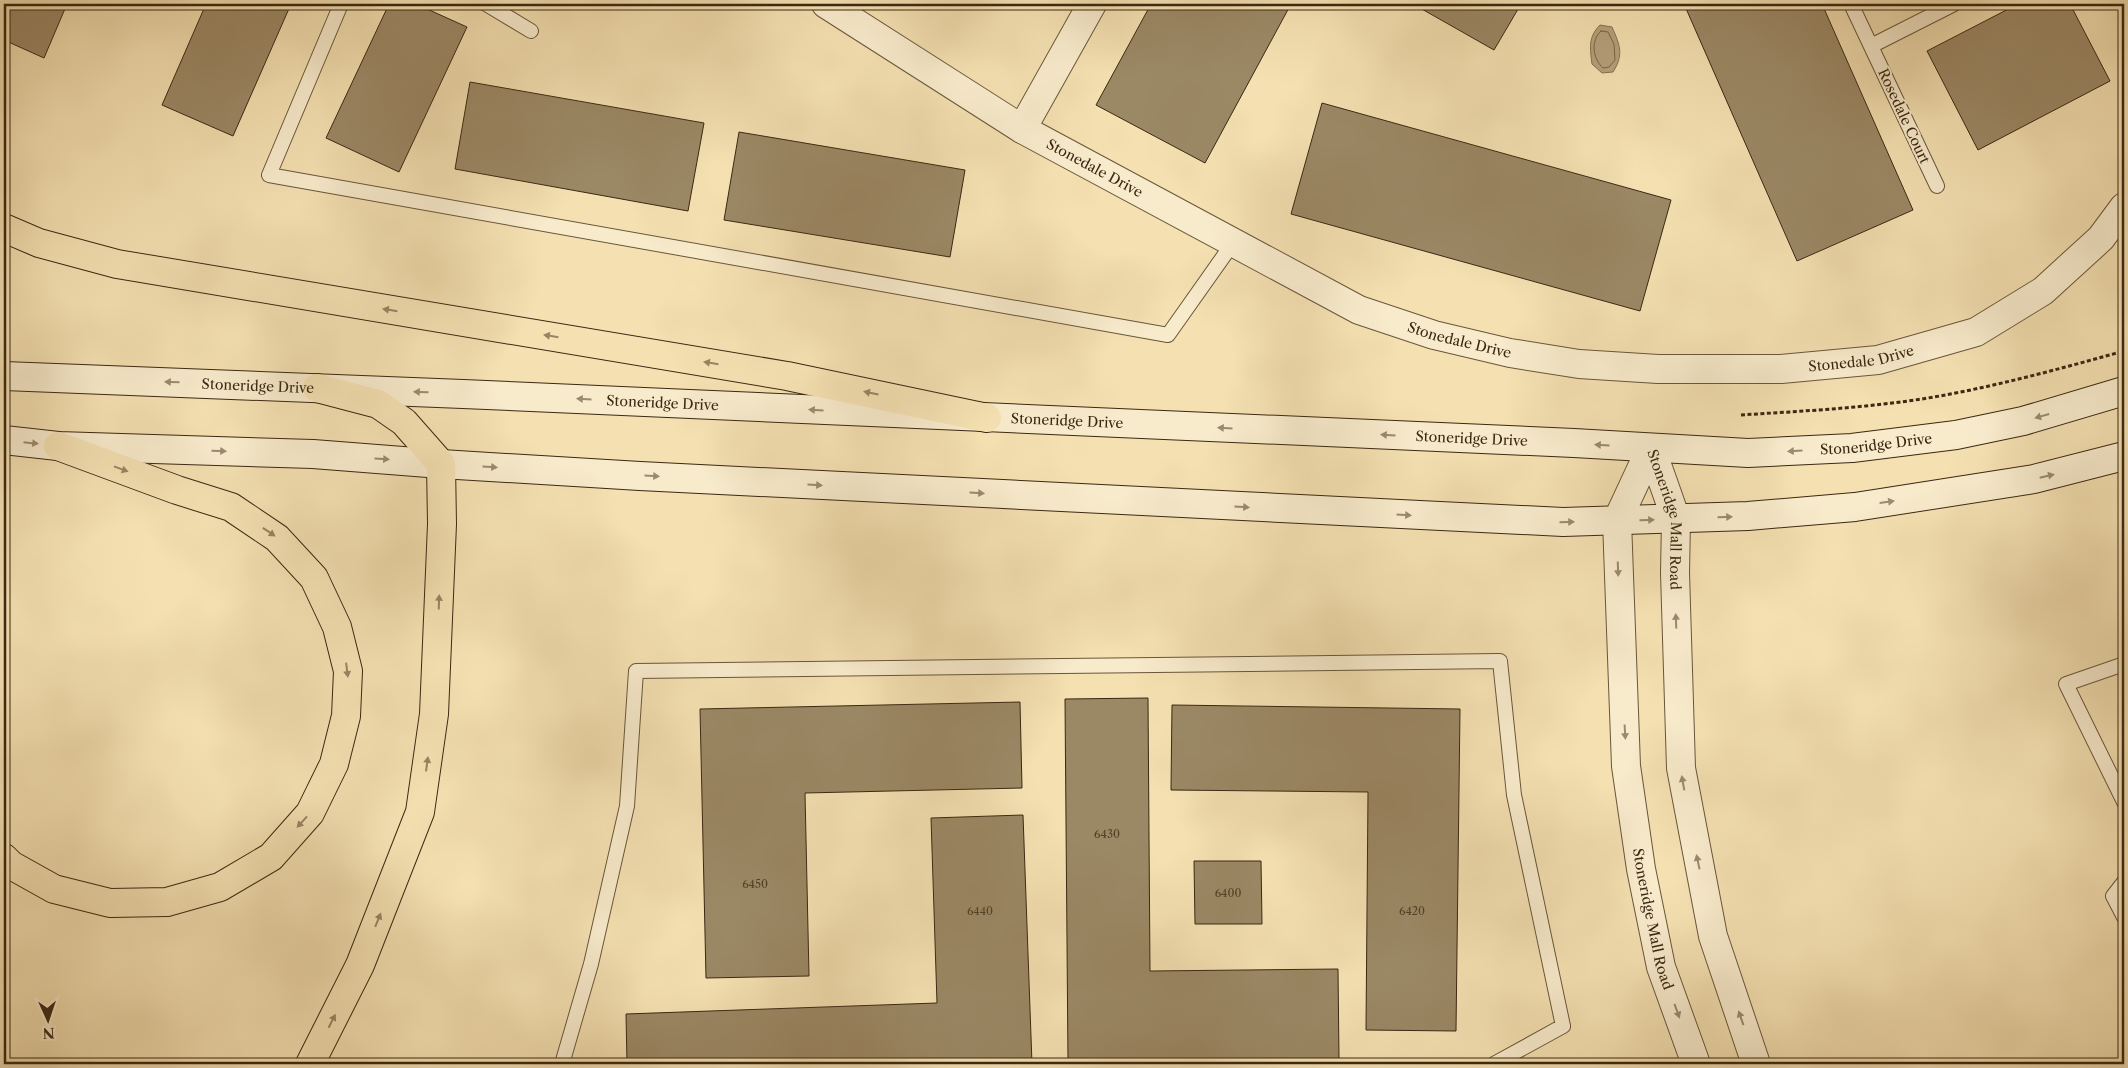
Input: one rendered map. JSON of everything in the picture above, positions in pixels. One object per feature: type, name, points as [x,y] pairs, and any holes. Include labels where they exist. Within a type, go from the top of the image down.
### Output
[{"type":"highway","points":[[4,228],[39,243],[117,264],[786,376],[987,418]]},
{"type":"highway","points":[[310,1064],[360,965],[420,812],[434,714],[442,524],[441,464],[404,422],[378,404],[317,388]]},
{"type":"highway","points":[[4,858],[54,889],[110,903],[166,902],[220,887],[271,857],[310,813],[334,764],[346,716],[348,671],[338,626],[314,578],[278,538],[231,507],[177,490],[58,446]]},
{"type":"main road","name":"Stonedale Drive","points":[[826,4],[1022,130],[1359,310],[1434,335],[1510,353],[1579,364],[1658,369],[1780,369],[1878,360],[1976,332],[2042,291],[2101,238],[2124,207]]},
{"type":"main road","points":[[1022,130],[1092,4]]},
{"type":"main road","name":"Stoneridge Drive","points":[[4,376],[317,388],[1748,453],[1852,448],[1956,435],[2023,421],[2124,391]]},
{"type":"main road","points":[[4,440],[58,446],[313,454],[441,464],[1563,522],[1748,516],[1855,507],[2034,479],[2124,456]]},
{"type":"main road","name":"Stoneridge Mall Road","points":[[1651,448],[1676,519],[1674,573],[1681,768],[1713,936],[1756,1064]]},
{"type":"main road","name":"Stoneridge Mall Road","points":[[1651,448],[1617,521],[1626,766],[1642,869],[1661,966],[1696,1064]]},
{"type":"lane","points":[[340,4],[269,175],[1168,335],[1233,243]]},
{"type":"lane","points":[[486,4],[531,31]]},
{"type":"lane","name":"Rosedale Court","points":[[1851,4],[1937,186]]},
{"type":"lane","points":[[1871,46],[1954,4]]},
{"type":"lane","points":[[562,1064],[591,964],[627,806],[636,671],[1500,661],[1514,795],[1563,1026],[1494,1064]]},
{"type":"lane","points":[[2124,664],[2066,684],[2124,802]]},
{"type":"lane","points":[[2124,882],[2113,896],[2124,917]]},
{"type":"path","points":[[1741,415],[1844,408],[1928,398],[2044,374],[2124,351]]},
{"type":"water","points":[[1600,25],[1612,27],[1619,45],[1619,60],[1613,72],[1602,73],[1592,64],[1590,48],[1592,38]]},
{"type":"building","points":[[4,4],[67,4],[44,58],[4,40]]},
{"type":"building","points":[[206,4],[291,4],[233,136],[162,105]]},
{"type":"building","points":[[389,4],[416,4],[467,27],[399,172],[326,138]]},
{"type":"building","points":[[1151,4],[1291,4],[1205,163],[1096,105]]},
{"type":"building","points":[[1413,4],[1521,4],[1494,50]]},
{"type":"building","points":[[1684,4],[1822,4],[1913,210],[1797,261]]},
{"type":"building","points":[[2018,4],[2070,4],[2110,81],[1978,150],[1927,51]]},
{"type":"building","points":[[470,82],[704,123],[688,211],[455,169]]},
{"type":"building","points":[[1322,103],[1671,200],[1640,311],[1291,214]]},
{"type":"building","points":[[739,132],[965,170],[950,257],[724,220]]},
{"type":"building","points":[[1148,698],[1150,971],[1338,969],[1339,1059],[1068,1062],[1065,699]]},
{"type":"building","points":[[1020,702],[1022,788],[805,793],[809,976],[706,978],[700,709]]},
{"type":"building","points":[[1172,705],[1460,709],[1456,1031],[1366,1030],[1368,792],[1171,790]]},
{"type":"building","points":[[1023,815],[1032,1064],[627,1064],[626,1014],[937,1003],[931,818]]},
{"type":"building","points":[[1194,861],[1261,861],[1262,924],[1195,924]]}]
